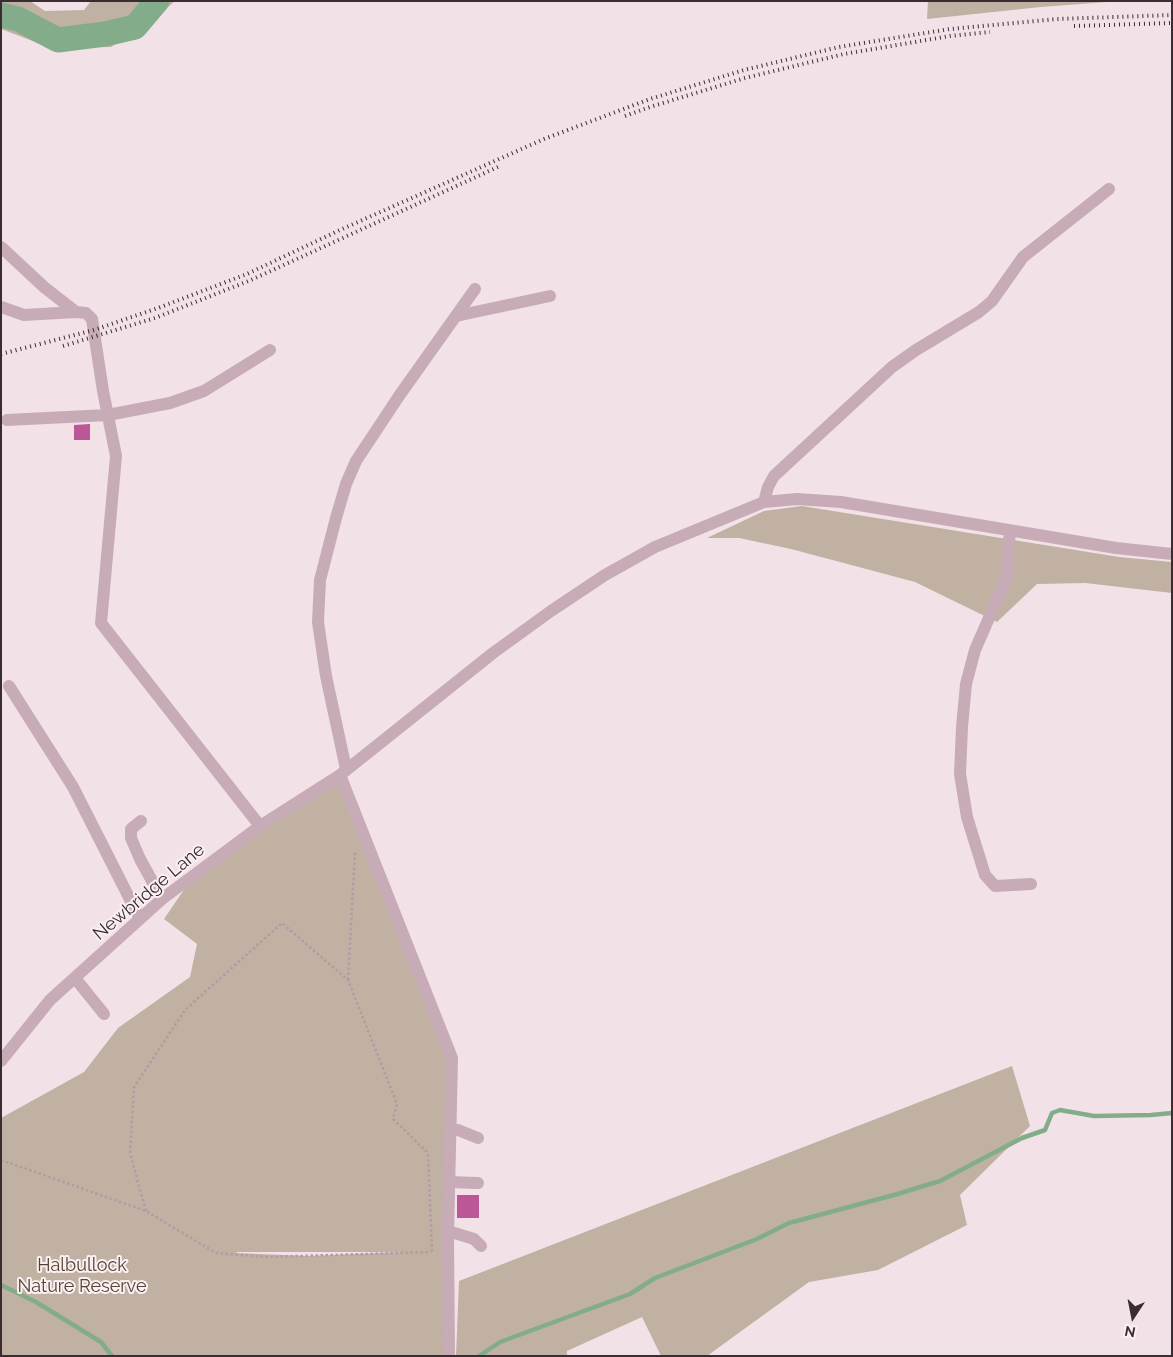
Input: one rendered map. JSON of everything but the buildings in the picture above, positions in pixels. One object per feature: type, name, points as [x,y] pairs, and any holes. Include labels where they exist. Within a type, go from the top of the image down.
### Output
[{"type":"street","points":[[764,502],[768,487],[774,476],[892,367],[916,350],[979,312],[992,301],[1023,257],[1109,189]]},
{"type":"street","points":[[1,247],[76,312]]},
{"type":"street","points":[[449,1356],[448,1231],[452,1058],[343,772],[318,622],[320,580],[346,484],[356,461],[399,396],[475,289]]},
{"type":"street","points":[[456,316],[550,296]]},
{"type":"street","points":[[1,307],[24,314],[86,313],[92,319],[116,456],[101,623],[260,826]]},
{"type":"street","points":[[7,420],[108,415],[170,402],[204,391],[270,350]]},
{"type":"street","name":"Newbridge Lane","points":[[1,1061],[50,1000],[162,899],[260,826],[343,772],[493,653],[551,611],[605,575],[655,547],[764,502],[797,499],[841,502],[1116,548],[1172,554]]},
{"type":"street","points":[[1010,531],[1006,578],[975,650],[966,684],[960,774],[967,817],[985,874],[995,886],[1031,884]]},
{"type":"street","points":[[9,686],[73,787],[140,919]]},
{"type":"street","points":[[141,821],[132,829],[131,838],[162,899]]},
{"type":"street","points":[[76,978],[104,1014]]},
{"type":"street","points":[[450,1130],[458,1130],[478,1138]]},
{"type":"street","points":[[449,1182],[478,1183]]},
{"type":"street","points":[[448,1231],[474,1239],[481,1246]]},
{"type":"path","points":[[356,848],[348,980],[397,1104],[393,1119],[428,1153],[432,1252]]},
{"type":"path","points":[[146,1211],[130,1153],[134,1087],[185,1010],[282,923],[348,980]]},
{"type":"path","points":[[1,1160],[146,1211],[216,1252],[266,1257],[448,1251]]},
{"type":"green space","points":[[1,1],[30,1],[45,11],[84,10],[91,1],[175,1],[152,21],[111,47],[51,48],[1,29]]},
{"type":"green space","points":[[928,1],[1121,1],[927,19]]},
{"type":"green space","points":[[802,506],[1119,557],[1172,562],[1172,593],[1085,583],[1037,584],[997,622],[915,582],[791,549],[739,538],[707,538],[764,511]]},
{"type":"green space","name":"Halbullock Nature Reserve","points":[[340,775],[452,1058],[450,1356],[1,1356],[1,1118],[84,1072],[118,1028],[190,977],[197,944],[164,919],[194,875]],"holes":[[[405,1252],[308,1256],[236,1253]]]},
{"type":"green space","points":[[1012,1066],[1030,1126],[960,1195],[967,1225],[878,1270],[809,1282],[707,1356],[661,1356],[642,1317],[567,1351],[567,1356],[456,1356],[459,1281]]},
{"type":"waterway","points":[[1,15],[18,19],[58,40],[105,34],[135,27],[157,1]]},
{"type":"waterway","points":[[479,1356],[500,1342],[630,1294],[655,1278],[757,1239],[789,1223],[940,1181],[1022,1138],[1045,1130],[1052,1113],[1060,1110],[1094,1116],[1172,1113]]},
{"type":"waterway","points":[[1,1285],[36,1302],[101,1342],[112,1356]]},
{"type":"railway","points":[[1,354],[94,330],[247,274],[340,230],[544,139],[650,99],[744,70],[839,47],[950,29],[1057,19],[1172,15]]},
{"type":"railway","points":[[1074,26],[1172,23]]},
{"type":"railway","points":[[625,116],[745,78],[844,54],[950,36],[990,32]]},
{"type":"railway","points":[[63,346],[155,318],[251,280],[500,166]]}]
